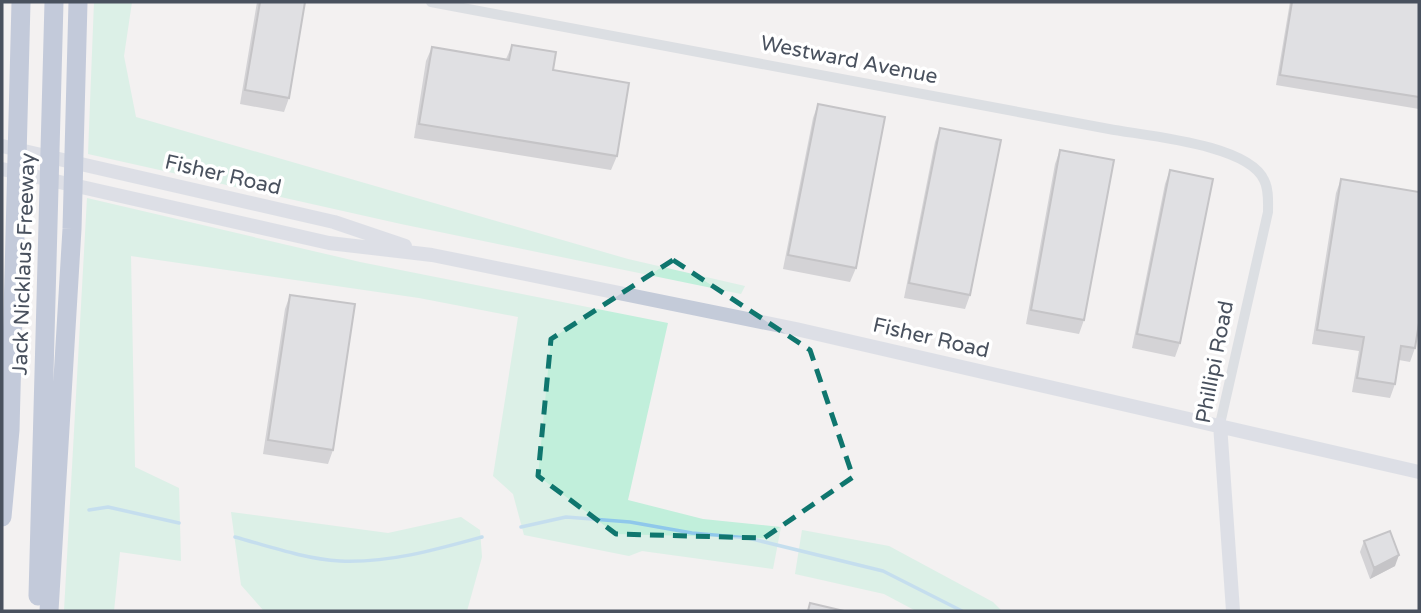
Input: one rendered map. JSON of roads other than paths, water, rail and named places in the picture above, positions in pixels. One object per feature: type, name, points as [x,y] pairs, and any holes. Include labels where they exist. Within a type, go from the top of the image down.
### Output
[{"type":"highway","name":"Jack Nicklaus Freeway","points":[[2,517],[10,430],[22,2]]},
{"type":"highway","name":"Jack Nicklaus Freeway","points":[[38,611],[54,2]]},
{"type":"highway","points":[[49,611],[72,229],[79,2]]},
{"type":"main road","name":"Fisher Road","points":[[2,146],[334,222],[432,255]]},
{"type":"main road","name":"Fisher Road","points":[[2,170],[329,243],[432,255],[796,329],[1220,424],[1419,472]]},
{"type":"main road","name":"Phillipi Road","points":[[1220,424],[1233,611]]},
{"type":"street","name":"Westward Avenue","points":[[431,2],[1214,149],[1243,158],[1256,167]]},
{"type":"street","name":"Phillipi Road","points":[[1220,424],[1268,212],[1264,180],[1256,167]]},
{"type":"waterway","points":[[89,510],[108,507],[179,523]]},
{"type":"waterway","points":[[521,527],[566,517],[630,522],[692,533],[748,538],[883,571],[962,611]]},
{"type":"waterway","points":[[235,537],[313,558],[340,561],[412,555],[482,537]]}]
